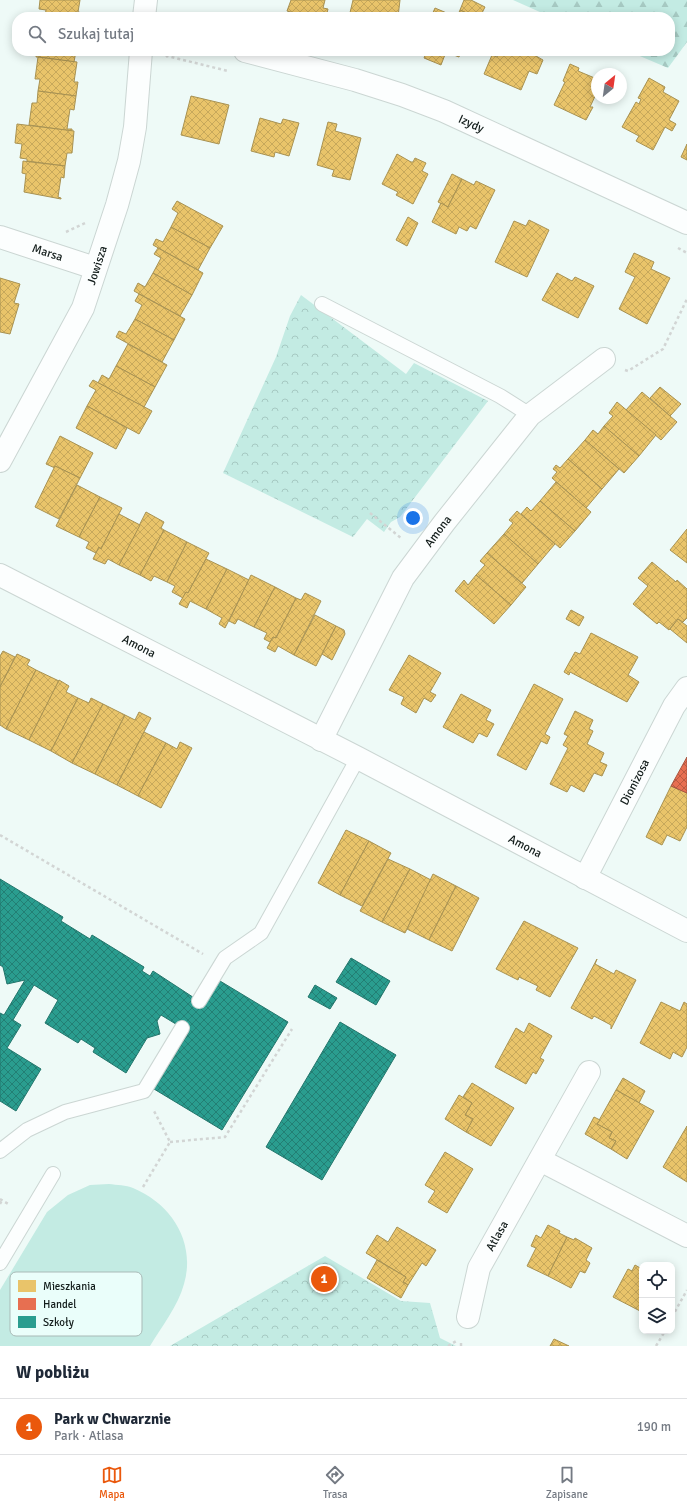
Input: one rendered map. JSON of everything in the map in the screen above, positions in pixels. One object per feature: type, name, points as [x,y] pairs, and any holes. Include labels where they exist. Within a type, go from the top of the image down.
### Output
[{"type":"street","points":[[145,12],[146,0]]},
{"type":"street","name":"Jowisza","points":[[0,461],[83,308],[117,205],[129,161],[135,127],[141,56]]},
{"type":"street","name":"Izydy","points":[[263,56],[355,80],[402,95],[444,111],[687,223]]},
{"type":"street","name":"Marsa","points":[[0,237],[95,268]]},
{"type":"street","name":"Amona","points":[[321,740],[404,578],[444,523],[530,415],[604,359]]},
{"type":"street","name":"Amona","points":[[0,575],[358,758],[687,931]]},
{"type":"street","name":"Dionizosa","points":[[585,878],[674,706],[687,688]]},
{"type":"street","name":"Atlasa","points":[[468,1317],[479,1268],[589,1072]]},
{"type":"street","points":[[540,1160],[687,1236]]},
{"type":"lane","points":[[322,304],[500,396],[530,415]]},
{"type":"lane","points":[[199,1001],[225,958],[261,933],[358,758]]},
{"type":"lane","points":[[0,1152],[3,1148],[28,1130],[65,1112],[144,1091],[182,1028]]},
{"type":"lane","points":[[0,1263],[53,1174]]},
{"type":"path","points":[[161,60],[167,56],[236,72]]},
{"type":"path","points":[[57,256],[65,233],[86,222]]},
{"type":"path","points":[[673,246],[687,253]]},
{"type":"path","points":[[604,359],[628,371],[663,349],[687,299]]},
{"type":"path","points":[[370,513],[405,541]]},
{"type":"path","points":[[0,835],[221,965]]},
{"type":"path","points":[[170,1142],[225,1137],[292,1029]]},
{"type":"path","points":[[150,1103],[170,1142]]},
{"type":"path","points":[[143,1186],[170,1142]]},
{"type":"path","points":[[0,1204],[2,1200]]},
{"type":"path","points":[[675,1312],[687,1290]]},
{"type":"path","points":[[656,1346],[663,1334]]},
{"type":"path","points":[[448,1346],[462,1337]]},
{"type":"green space","points":[[513,0],[687,0],[687,42],[668,68],[640,56],[675,56],[675,12],[540,12]]},
{"type":"green space","points":[[301,295],[406,374],[414,363],[488,401],[400,517],[391,522],[384,532],[367,519],[353,537],[223,473],[276,357],[290,316]]},
{"type":"green space","points":[[109,1184],[133,1188],[147,1195],[159,1204],[178,1227],[187,1254],[187,1269],[184,1284],[174,1308],[150,1346],[0,1346],[0,1290],[10,1273],[10,1336],[142,1336],[142,1272],[11,1272],[47,1212],[68,1195],[90,1185]]},
{"type":"green space","points":[[325,1256],[401,1301],[430,1303],[440,1338],[456,1346],[170,1346]]},
{"type":"building: Mieszkania","points":[[40,0],[80,0],[78,12],[46,12],[46,10],[39,9]]},
{"type":"building: Mieszkania","points":[[291,0],[325,0],[323,8],[328,9],[327,12],[287,11]]},
{"type":"building: Mieszkania","points":[[353,0],[400,0],[399,12],[350,12]]},
{"type":"building: Mieszkania","points":[[464,0],[471,0],[485,7],[482,12],[464,12],[460,10]]},
{"type":"building: Mieszkania","points":[[435,8],[444,12],[433,12]]},
{"type":"building: Mieszkania","points":[[36,56],[75,56],[74,62]]},
{"type":"building: Mieszkania","points":[[425,56],[444,56],[441,65],[424,58]]},
{"type":"building: Mieszkania","points":[[492,56],[536,56],[543,60],[537,74],[529,71],[521,90],[484,74]]},
{"type":"building: Mieszkania","points":[[38,57],[77,62],[74,82],[78,82],[76,96],[38,91],[40,79],[35,79]]},
{"type":"building: Mieszkania","points":[[570,64],[579,68],[578,71],[591,76],[591,104],[590,107],[593,107],[586,120],[554,105],[565,82],[563,81]]},
{"type":"building: Mieszkania","points":[[649,78],[665,87],[663,92],[679,101],[669,120],[676,124],[672,131],[665,127],[653,150],[636,141],[639,136],[622,127],[636,102],[639,104],[641,99],[638,98]]},
{"type":"building: Mieszkania","points":[[38,91],[76,96],[74,110],[70,109],[67,129],[72,129],[72,131],[29,125],[32,103],[37,103]]},
{"type":"building: Mieszkania","points":[[191,96],[229,105],[219,144],[181,135]]},
{"type":"building: Mieszkania","points":[[260,118],[281,124],[283,119],[299,123],[289,156],[275,152],[274,157],[251,151]]},
{"type":"building: Mieszkania","points":[[328,122],[337,124],[335,131],[361,138],[350,180],[332,176],[334,170],[317,165]]},
{"type":"building: Mieszkania","points":[[17,124],[74,131],[72,153],[67,153],[65,166],[27,161],[27,159],[20,158],[22,144],[15,143]]},
{"type":"building: Mieszkania","points":[[687,144],[687,160],[681,157]]},
{"type":"building: Mieszkania","points":[[397,154],[411,162],[413,162],[415,158],[426,163],[422,171],[428,174],[413,204],[396,195],[398,192],[382,184]]},
{"type":"building: Mieszkania","points":[[23,161],[65,166],[64,178],[61,177],[58,197],[61,199],[24,192],[26,174],[22,173]]},
{"type":"building: Mieszkania","points":[[452,174],[462,179],[448,207],[438,202]]},
{"type":"building: Mieszkania","points":[[462,179],[474,185],[476,181],[495,190],[476,229],[470,226],[467,231],[459,227],[456,234],[432,222],[441,203],[448,207]]},
{"type":"building: Mieszkania","points":[[177,201],[223,226],[210,248],[171,227],[178,213],[172,209]]},
{"type":"building: Mieszkania","points":[[408,217],[418,223],[407,246],[396,240]]},
{"type":"building: Mieszkania","points":[[529,220],[549,230],[527,277],[495,262],[514,221],[526,226]]},
{"type":"building: Mieszkania","points":[[171,227],[210,248],[198,270],[153,245],[156,239],[163,242]]},
{"type":"building: Mieszkania","points":[[158,248],[203,273],[192,295],[153,273],[161,258],[154,254]]},
{"type":"building: Mieszkania","points":[[634,253],[654,262],[651,269],[670,278],[647,324],[619,309],[635,277],[625,272]]},
{"type":"building: Mieszkania","points":[[153,273],[192,295],[180,316],[134,291],[138,283],[145,287]]},
{"type":"building: Mieszkania","points":[[557,273],[572,281],[575,277],[594,286],[578,318],[542,300]]},
{"type":"building: Mieszkania","points":[[0,278],[20,284],[14,303],[19,304],[10,334],[0,332]]},
{"type":"building: Mieszkania","points":[[139,294],[185,319],[174,340],[135,319],[142,305],[135,301]]},
{"type":"building: Mieszkania","points":[[135,319],[174,340],[162,362],[116,337],[119,331],[126,334]]},
{"type":"building: Mieszkania","points":[[128,344],[167,365],[155,387],[116,366]]},
{"type":"building: Mieszkania","points":[[116,366],[155,387],[144,407],[98,383],[102,375],[109,379]]},
{"type":"building: Mieszkania","points":[[93,380],[152,411],[139,434],[87,406],[96,390],[89,386]]},
{"type":"building: Mieszkania","points":[[660,387],[681,404],[670,416],[650,398]]},
{"type":"building: Mieszkania","points":[[642,392],[677,422],[661,440],[626,410]]},
{"type":"building: Mieszkania","points":[[617,402],[656,435],[639,456],[604,426],[613,416],[609,413]]},
{"type":"building: Mieszkania","points":[[87,406],[127,428],[116,449],[76,428]]},
{"type":"building: Mieszkania","points":[[604,426],[639,456],[624,473],[585,440],[593,430],[598,434]]},
{"type":"building: Mieszkania","points":[[60,436],[93,453],[80,478],[55,466],[55,468],[46,464]]},
{"type":"building: Mieszkania","points":[[585,440],[619,469],[602,489],[568,459]]},
{"type":"building: Mieszkania","points":[[568,459],[602,489],[586,508],[552,478],[557,472],[553,469],[556,465],[560,468]]},
{"type":"building: Mieszkania","points":[[55,466],[80,478],[59,519],[35,507]]},
{"type":"building: Mieszkania","points":[[556,482],[591,512],[575,531],[540,501]]},
{"type":"building: Mieszkania","points":[[77,485],[100,497],[79,537],[56,526]]},
{"type":"building: Mieszkania","points":[[100,497],[122,508],[101,549],[99,547],[96,553],[86,548],[89,542],[79,537]]},
{"type":"building: Mieszkania","points":[[540,501],[575,531],[560,548],[521,514],[527,507],[531,511]]},
{"type":"building: Mieszkania","points":[[517,511],[555,544],[538,564],[504,534],[513,523],[509,520]]},
{"type":"building: Mieszkania","points":[[146,512],[164,522],[161,528],[164,530],[140,575],[119,565]]},
{"type":"building: Mieszkania","points":[[119,514],[140,525],[119,565],[108,559],[105,564],[93,559],[99,547],[101,549]]},
{"type":"building: Mieszkania","points":[[687,529],[687,563],[670,550]]},
{"type":"building: Mieszkania","points":[[164,530],[187,542],[167,582],[154,576],[151,581],[140,575]]},
{"type":"building: Mieszkania","points":[[504,534],[538,564],[522,583],[487,553]]},
{"type":"building: Mieszkania","points":[[187,542],[209,553],[188,593],[186,592],[183,598],[172,592],[175,586],[167,582]]},
{"type":"building: Mieszkania","points":[[487,553],[526,587],[511,605],[476,575],[485,565],[480,561]]},
{"type":"building: Mieszkania","points":[[206,559],[227,569],[206,609],[190,601],[187,608],[179,604],[186,592],[188,593]]},
{"type":"building: Mieszkania","points":[[652,562],[687,589],[687,618],[683,622],[678,619],[669,630],[659,622],[657,624],[633,604],[648,586],[638,578]]},
{"type":"building: Mieszkania","points":[[227,569],[249,580],[225,628],[219,624],[222,618],[206,609]]},
{"type":"building: Mieszkania","points":[[251,575],[275,587],[254,627],[238,619],[235,624],[229,621]]},
{"type":"building: Mieszkania","points":[[476,575],[511,605],[494,624],[455,591],[464,580],[468,585]]},
{"type":"building: Mieszkania","points":[[275,587],[296,598],[276,638],[273,637],[270,642],[264,639],[267,633],[254,627]]},
{"type":"building: Mieszkania","points":[[305,593],[321,601],[294,655],[278,646],[275,652],[267,648],[273,637],[276,638],[296,598],[301,600]]},
{"type":"building: Mieszkania","points":[[571,610],[584,617],[579,626],[566,619]]},
{"type":"building: Mieszkania","points":[[315,615],[336,626],[316,666],[294,655]]},
{"type":"building: Mieszkania","points":[[678,619],[687,626],[687,643],[670,629]]},
{"type":"building: Mieszkania","points":[[336,626],[344,630],[345,634],[332,660],[322,654]]},
{"type":"building: Mieszkania","points":[[591,633],[638,657],[628,675],[639,682],[627,702],[570,672],[569,675],[564,672],[575,652],[580,654]]},
{"type":"building: Mieszkania","points":[[3,651],[15,657],[0,687],[0,656]]},
{"type":"building: Mieszkania","points":[[17,654],[30,660],[27,665],[36,670],[6,729],[0,725],[0,687]]},
{"type":"building: Mieszkania","points":[[409,655],[441,673],[430,692],[436,695],[431,702],[424,698],[416,713],[401,704],[404,697],[389,690]]},
{"type":"building: Mieszkania","points":[[36,670],[59,681],[29,740],[6,729]]},
{"type":"building: Mieszkania","points":[[59,680],[69,686],[66,692],[78,698],[51,751],[29,740]]},
{"type":"building: Mieszkania","points":[[534,684],[563,699],[545,734],[550,737],[547,744],[541,741],[526,770],[497,755]]},
{"type":"building: Mieszkania","points":[[461,694],[491,710],[486,720],[494,724],[487,737],[479,733],[473,743],[443,727]]},
{"type":"building: Mieszkania","points":[[78,698],[89,703],[91,698],[103,704],[72,763],[51,751]]},
{"type":"building: Mieszkania","points":[[103,704],[125,715],[95,774],[72,763]]},
{"type":"building: Mieszkania","points":[[575,711],[593,720],[589,729],[593,731],[587,744],[604,753],[600,762],[607,765],[602,776],[594,773],[584,792],[571,785],[567,792],[550,784],[568,748],[563,745],[568,736],[564,734]]},
{"type":"building: Mieszkania","points":[[139,712],[151,718],[117,785],[95,774],[125,715],[135,720]]},
{"type":"building: Mieszkania","points":[[144,732],[166,743],[138,796],[117,785]]},
{"type":"building: Mieszkania","points":[[180,742],[192,748],[161,808],[138,796],[166,743],[177,749]]},
{"type":"building: Mieszkania","points":[[671,786],[687,793],[687,827],[680,841],[667,835],[662,845],[646,837]]},
{"type":"building: Mieszkania","points":[[346,830],[369,841],[340,895],[318,883]]},
{"type":"building: Mieszkania","points":[[369,841],[391,853],[362,906],[340,895]]},
{"type":"building: Mieszkania","points":[[388,859],[410,869],[382,922],[360,911]]},
{"type":"building: Mieszkania","points":[[410,869],[431,880],[405,933],[382,922]]},
{"type":"building: Mieszkania","points":[[433,874],[456,886],[429,940],[407,929]]},
{"type":"building: Mieszkania","points":[[456,886],[479,898],[452,951],[429,940]]},
{"type":"building: Mieszkania","points":[[524,921],[578,948],[550,997],[536,990],[538,986],[519,977],[518,980],[496,969]]},
{"type":"building: Mieszkania","points":[[597,959],[595,964],[614,974],[616,970],[636,980],[611,1029],[611,1025],[594,1016],[592,1019],[571,1008]]},
{"type":"building: Mieszkania","points":[[661,1002],[680,1011],[684,1002],[687,1004],[687,1047],[682,1057],[673,1052],[670,1059],[640,1043]]},
{"type":"building: Mieszkania","points":[[529,1023],[552,1036],[540,1058],[544,1060],[536,1074],[533,1072],[526,1084],[495,1067],[516,1028],[524,1033]]},
{"type":"building: Mieszkania","points":[[623,1078],[645,1091],[639,1103],[616,1090]]},
{"type":"building: Mieszkania","points":[[472,1083],[514,1108],[491,1146],[466,1132],[473,1119],[465,1115],[472,1103],[463,1097]]},
{"type":"building: Mieszkania","points":[[616,1090],[654,1111],[627,1159],[611,1149],[616,1141],[609,1138],[612,1132],[597,1124]]},
{"type":"building: Mieszkania","points":[[459,1095],[472,1103],[465,1115],[473,1119],[466,1132],[445,1119]]},
{"type":"building: Mieszkania","points":[[594,1117],[600,1120],[597,1124],[612,1132],[609,1138],[616,1141],[611,1149],[585,1134]]},
{"type":"building: Mieszkania","points":[[687,1126],[687,1182],[663,1167]]},
{"type":"building: Mieszkania","points":[[445,1152],[473,1169],[447,1213],[428,1202],[435,1191],[425,1185]]},
{"type":"building: Mieszkania","points":[[548,1225],[560,1231],[559,1233],[567,1237],[548,1276],[527,1266],[536,1248],[531,1246],[536,1235],[541,1238]]},
{"type":"building: Mieszkania","points":[[397,1227],[436,1250],[426,1266],[422,1263],[408,1285],[403,1282],[406,1277],[366,1253],[377,1235],[388,1242]]},
{"type":"building: Mieszkania","points":[[567,1237],[574,1240],[575,1238],[592,1248],[586,1260],[590,1263],[585,1273],[580,1271],[571,1288],[548,1276]]},
{"type":"building: Mieszkania","points":[[377,1260],[406,1277],[403,1282],[408,1285],[401,1298],[367,1278]]},
{"type":"building: Mieszkania","points":[[635,1265],[639,1267],[639,1310],[613,1297],[628,1269],[632,1271]]},
{"type":"building: Mieszkania","points":[[554,1339],[569,1346],[550,1346]]},
{"type":"building: Handel","points":[[687,757],[687,793],[671,786]]},
{"type":"building: Szkoły","points":[[0,879],[63,917],[61,921],[90,939],[92,935],[144,967],[142,971],[150,976],[153,971],[205,1005],[220,981],[288,1022],[222,1130],[154,1089],[189,1032],[161,1015],[157,1021],[160,1034],[147,1038],[126,1073],[93,1052],[95,1048],[81,1039],[78,1043],[45,1023],[58,1000],[34,985],[13,1020],[21,1025],[7,1048],[41,1069],[16,1111],[0,1101],[0,1013],[4,1015],[25,980],[7,984],[3,967],[0,965]]},
{"type":"building: Szkoły","points":[[351,958],[390,981],[376,1005],[336,982]]},
{"type":"building: Szkoły","points":[[315,985],[337,998],[330,1009],[308,997]]},
{"type":"building: Szkoły","points":[[340,1022],[396,1055],[322,1180],[266,1147]]},
{"type":"place","name":"Park w Chwarznie","points":[[324,1279]]}]
